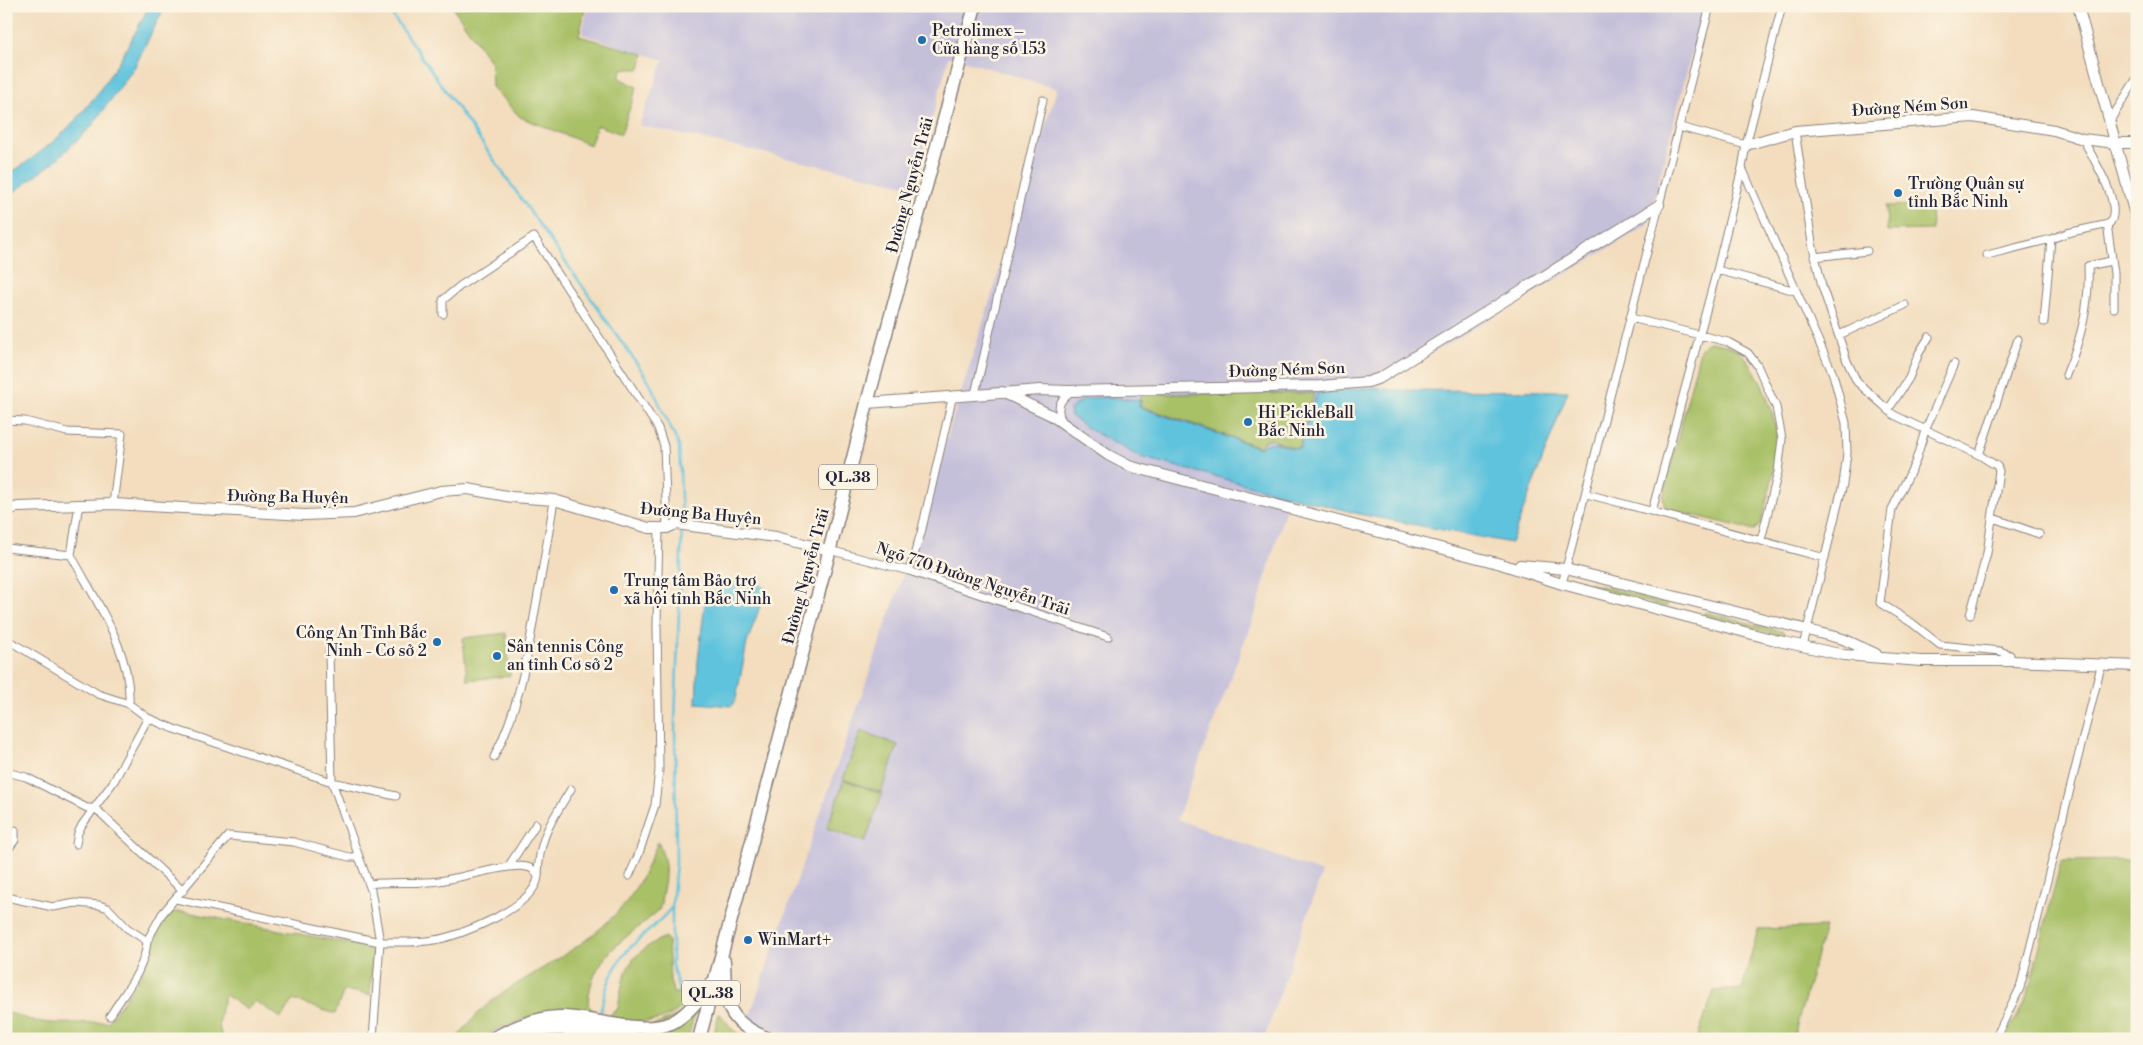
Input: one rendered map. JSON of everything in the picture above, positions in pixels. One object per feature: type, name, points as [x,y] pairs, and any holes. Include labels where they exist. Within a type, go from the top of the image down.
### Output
[{"type":"highway","name":"Đường Nguyễn Trãi","points":[[699,1039],[867,403],[975,6]]},
{"type":"highway","points":[[724,948],[725,992],[731,1014],[751,1032],[769,1039]]},
{"type":"highway","points":[[492,1039],[523,1025],[558,1017],[602,1021],[633,1027],[664,1025],[682,1016],[715,979]]},
{"type":"highway","points":[[510,1039],[532,1031],[561,1028],[580,1029],[634,1039]]},
{"type":"street","points":[[1562,584],[1632,318],[1710,6]]},
{"type":"street","points":[[1652,511],[1717,270],[1746,145],[1782,6]]},
{"type":"street","points":[[2078,6],[2108,123],[2137,222]]},
{"type":"street","points":[[2108,123],[2137,78]]},
{"type":"street","points":[[975,394],[1043,100]]},
{"type":"street","name":"Đường Ném Sơn","points":[[1746,145],[1796,131],[1973,117],[2054,130],[2083,138],[2115,143],[2137,143]]},
{"type":"street","points":[[1680,127],[1746,145]]},
{"type":"street","points":[[1796,131],[1812,243],[1822,286],[1847,361],[1857,382],[1888,410],[1925,431],[1979,455],[1997,466],[1999,471],[1987,553],[1970,615]]},
{"type":"street","points":[[1987,255],[2112,221],[2114,216],[2112,195],[2083,138]]},
{"type":"street","points":[[1742,168],[1833,374],[1848,435],[1844,484],[1803,646]]},
{"type":"street","name":"Đường Ném Sơn","points":[[867,403],[952,395],[1040,390],[1320,386],[1368,382],[1380,378],[1659,205]]},
{"type":"street","points":[[2106,224],[2114,274],[2114,308]]},
{"type":"street","points":[[443,314],[443,300],[460,286],[534,237],[658,428],[664,446],[667,527],[657,625],[659,770],[655,805],[638,856],[629,876]]},
{"type":"street","points":[[2044,322],[2051,239]]},
{"type":"street","points":[[1814,257],[1867,251]]},
{"type":"street","points":[[2066,375],[2078,346],[2089,296],[2088,266],[2111,261]]},
{"type":"street","points":[[1717,270],[1796,291]]},
{"type":"street","points":[[1839,335],[1905,304]]},
{"type":"street","points":[[1632,318],[1728,342],[1748,353],[1761,372],[1776,407],[1781,433],[1781,455],[1761,540]]},
{"type":"street","points":[[1888,410],[1909,378],[1919,353],[1929,337]]},
{"type":"street","points":[[1979,455],[2018,339]]},
{"type":"street","points":[[1954,364],[1925,431],[1915,462],[1892,509],[1880,603],[1912,623],[1943,646],[2000,651],[2010,655],[2011,661]]},
{"type":"street","points":[[1065,425],[1058,408],[1063,398],[1073,391]]},
{"type":"street","points":[[1002,392],[1036,407],[1108,455],[1136,468],[1501,564],[1562,584],[1803,646],[1844,655],[1884,658],[2137,666]]},
{"type":"street","points":[[909,571],[921,533],[952,395]]},
{"type":"street","points":[[6,420],[25,421],[67,432],[122,434],[113,504]]},
{"type":"street","name":"Đường Ba Huyện","points":[[6,510],[18,507],[113,504],[304,515],[336,515],[366,511],[451,489],[481,490],[512,497],[554,500],[649,528],[696,527],[776,537],[829,550]]},
{"type":"street","points":[[1586,494],[1825,558]]},
{"type":"street","points":[[494,757],[506,734],[519,692],[554,500]]},
{"type":"street","points":[[80,504],[71,555],[115,639],[130,686],[129,704]]},
{"type":"street","points":[[1993,518],[2039,534]]},
{"type":"street","points":[[6,548],[71,555]]},
{"type":"street","name":"Ngõ 770 Đường Nguyễn Trãi","points":[[829,550],[909,571],[1108,637]]},
{"type":"street","points":[[1501,564],[1566,569],[1843,639],[1884,658]]},
{"type":"street","points":[[1681,615],[1685,600]]},
{"type":"street","points":[[6,639],[98,694],[129,704],[148,718],[174,729],[332,782],[396,796]]},
{"type":"street","points":[[1935,661],[1938,643]]},
{"type":"street","points":[[329,651],[332,782],[369,884],[380,942],[373,1039]]},
{"type":"street","points":[[1995,1039],[2013,1005],[2023,980],[2101,666]]},
{"type":"street","points":[[76,844],[78,833],[122,767],[148,718]]},
{"type":"street","points":[[6,772],[26,777],[87,808],[95,808],[183,891]]},
{"type":"street","points":[[176,899],[380,942],[435,940],[479,926],[524,898],[536,885],[544,833],[571,789]]},
{"type":"street","points":[[508,868],[536,824]]},
{"type":"street","points":[[6,852],[15,840],[15,830]]},
{"type":"street","points":[[110,1016],[136,975],[146,953],[147,941],[162,914],[228,836],[294,842],[349,857],[358,857]]},
{"type":"street","points":[[369,884],[395,881],[436,881],[508,868],[528,867],[533,869],[538,877]]},
{"type":"street","points":[[6,897],[53,907],[76,904],[99,905],[108,908],[127,928],[147,941]]},
{"type":"shaded area","points":[[588,6],[1704,6],[1647,225],[1380,384],[1320,390],[1256,611],[1177,819],[1322,873],[1264,1039],[798,1039],[748,1021],[902,579],[1057,89],[949,56],[914,187],[639,125],[664,60],[582,34]]},
{"type":"green space","points":[[452,6],[586,6],[579,36],[644,54],[640,69],[622,69],[619,78],[637,87],[621,134],[597,125],[590,145],[520,117],[492,87],[491,63]]},
{"type":"green space","points":[[1931,205],[1932,230],[1887,231],[1886,206]]},
{"type":"green space","points":[[1710,342],[1735,349],[1742,354],[1760,382],[1771,408],[1776,432],[1777,451],[1774,472],[1761,524],[1754,530],[1671,510],[1664,505],[1663,497],[1700,350]]},
{"type":"green space","name":"Hi PickleBall Bắc Ninh","points":[[1314,393],[1299,447],[1294,448],[1270,439],[1265,440],[1260,447],[1140,406],[1141,394]]},
{"type":"green space","points":[[1588,583],[1666,602],[1668,605],[1666,607],[1588,586]]},
{"type":"green space","points":[[1705,612],[1784,632],[1784,635],[1703,615]]},
{"type":"green space","points":[[506,633],[510,676],[467,680],[463,638]]},
{"type":"green space","points":[[861,731],[898,745],[881,792],[843,779]]},
{"type":"green space","points":[[844,780],[882,794],[865,842],[827,828]]},
{"type":"green space","points":[[658,842],[665,870],[661,905],[659,910],[612,950],[595,973],[590,988],[588,1005],[593,1010],[591,1016],[535,1016],[499,1028],[482,1039],[456,1039],[473,1018],[493,1000],[561,957],[609,921],[634,891]]},
{"type":"green space","points":[[2137,860],[2137,1039],[2003,1039],[2017,1017],[2028,993],[2061,861]]},
{"type":"green space","points":[[170,912],[186,912],[362,946],[373,954],[370,995],[344,990],[335,1014],[293,1000],[281,1018],[255,1001],[247,1010],[225,995],[219,1023],[224,1039],[6,1039],[6,1011],[20,1017],[45,1022],[108,1022],[136,983],[142,971],[151,942]]},
{"type":"green space","points":[[1825,927],[1793,1039],[1697,1039],[1714,991],[1742,989],[1758,929]]},
{"type":"green space","points":[[665,937],[668,940],[670,981],[674,994],[683,990],[684,987],[696,991],[695,993],[676,1012],[667,1017],[636,1022],[610,1020],[611,1014],[618,1009],[625,974],[635,957],[653,943]]},
{"type":"green space","points":[[696,1007],[688,1039],[649,1039],[626,1032],[639,1032]]},
{"type":"green space","points":[[719,1013],[733,1030],[746,1039],[713,1039]]},
{"type":"green space","points":[[547,1033],[587,1036],[587,1039],[525,1039]]},
{"type":"water","points":[[149,6],[165,6],[134,68],[91,127],[54,162],[6,198],[6,176],[32,159],[50,144],[84,110],[120,60]]},
{"type":"water","points":[[1374,387],[1392,390],[1568,391],[1511,543],[1359,514],[1140,457],[1087,428],[1071,416],[1070,410],[1076,404],[1093,398],[1112,397],[1140,400],[1139,407],[1260,448],[1266,444],[1275,443],[1300,448],[1317,393]]},
{"type":"water","points":[[726,580],[761,585],[766,589],[747,643],[736,699],[732,706],[696,703],[698,661],[705,602]]},
{"type":"waterway","points":[[386,6],[649,381],[679,446],[682,522]]},
{"type":"waterway","points":[[679,992],[672,964],[672,907],[676,863],[675,721],[682,527]]},
{"type":"waterway","points":[[600,1015],[607,988],[618,963],[630,948],[672,907]]},
{"type":"place","name":"Petrolimex – Cửa hàng số 153","points":[[922,40]]},
{"type":"place","name":"Trường Quân sự tỉnh Bắc Ninh","points":[[1898,193]]},
{"type":"place","name":"Hi PickleBall Bắc Ninh","points":[[1248,422]]},
{"type":"place","name":"Trung tâm Bảo trợ xã hội tỉnh Bắc Ninh","points":[[614,590]]},
{"type":"place","name":"Công An Tỉnh Bắc Ninh - Cơ sở 2","points":[[437,642]]},
{"type":"place","name":"Sân tennis Công an tỉnh Cơ sở 2","points":[[497,656]]},
{"type":"place","name":"WinMart+","points":[[748,940]]}]
